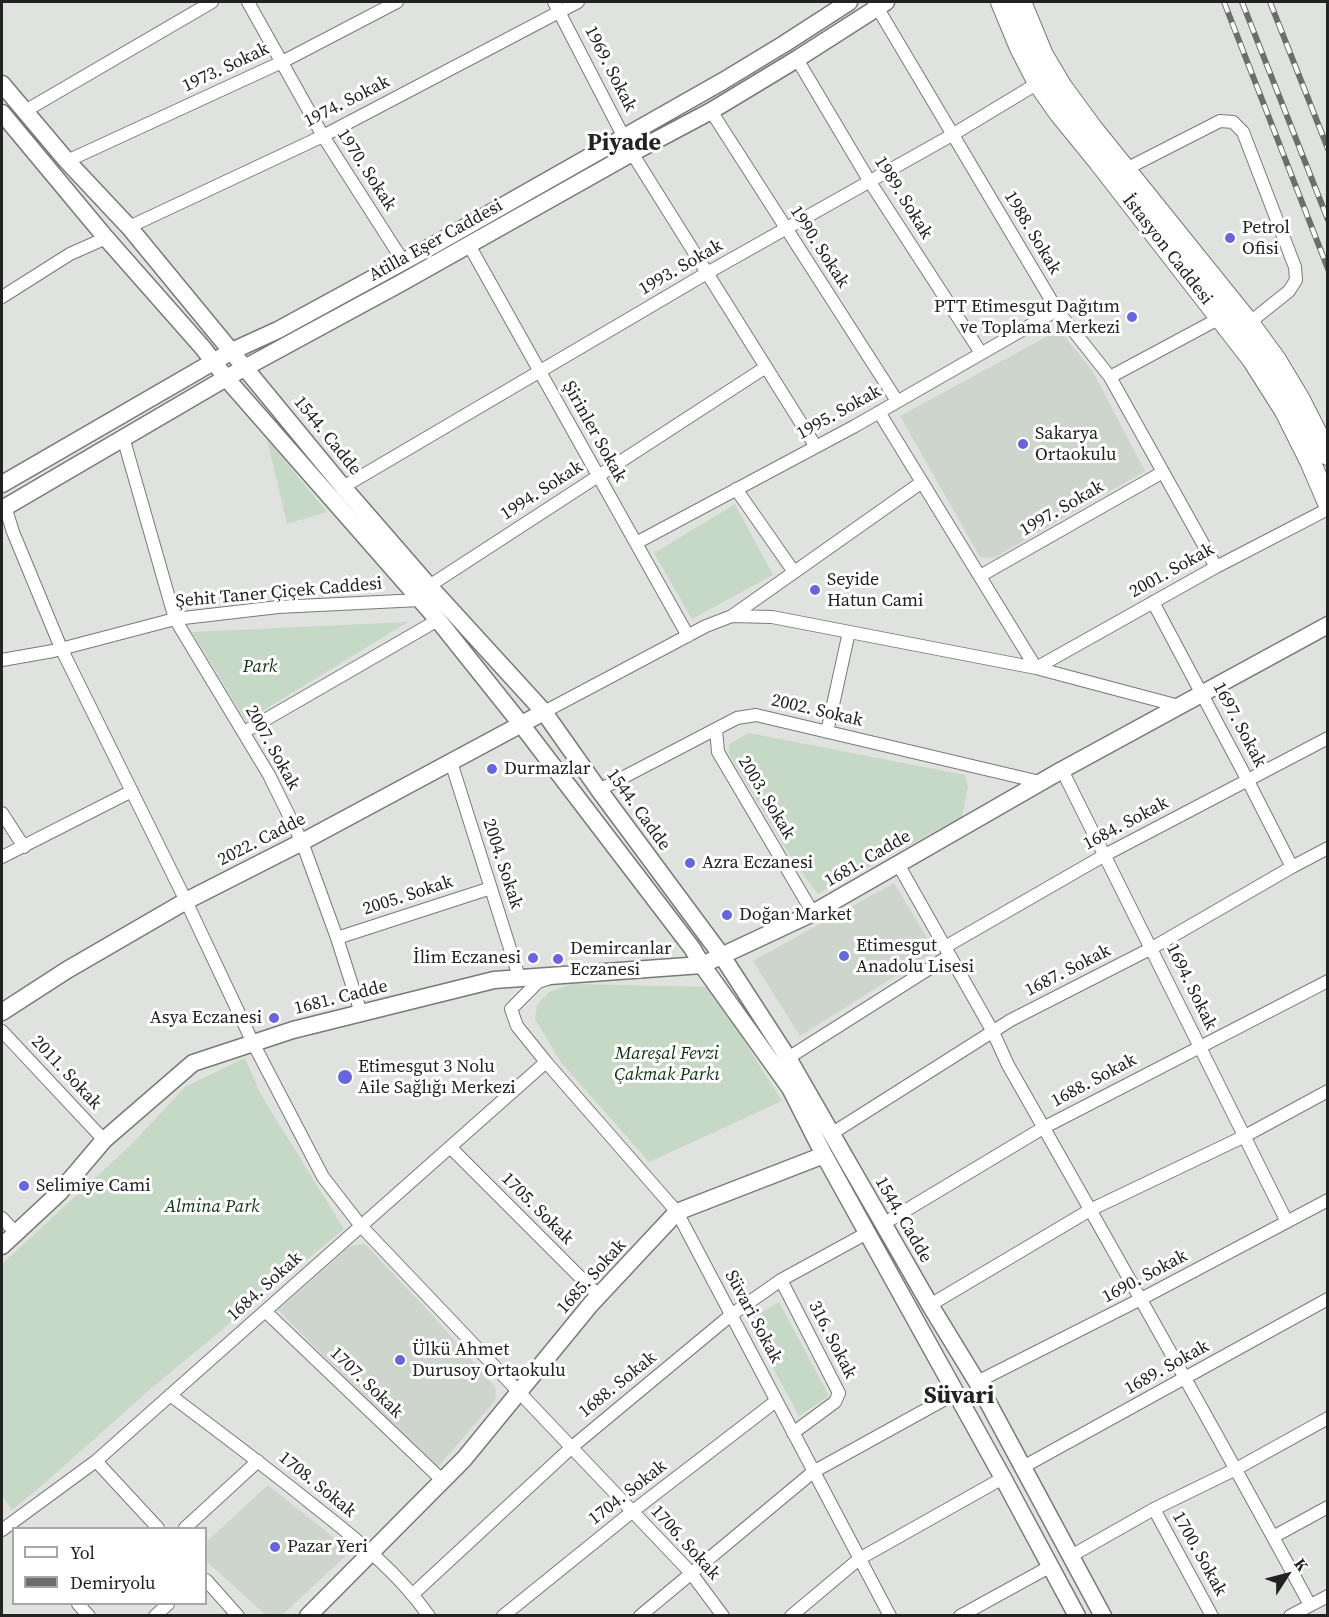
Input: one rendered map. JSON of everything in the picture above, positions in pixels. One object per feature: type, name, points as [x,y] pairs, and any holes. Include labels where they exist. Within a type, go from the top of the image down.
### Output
[{"type":"main road","name":"Atilla Eşer Caddesi","points":[[2,484],[232,351],[278,330],[403,261],[754,62],[849,2]]},
{"type":"main road","name":"İstasyon Caddesi","points":[[1000,2],[1038,83],[1059,113],[1252,359],[1285,411],[1328,503]]},
{"type":"main road","name":"İstasyon Caddesi","points":[[1021,2],[1043,55],[1062,87],[1276,360],[1300,400],[1328,455]]},
{"type":"main road","name":"Atilla Eşer Caddesi","points":[[3,508],[245,367],[711,111],[797,59],[879,3]]},
{"type":"main road","name":"1544. Cadde","points":[[2,84],[67,161],[129,227],[343,487],[424,593],[438,620],[521,724],[692,948],[790,1088],[824,1155],[1052,1566],[1077,1616]]},
{"type":"main road","name":"1544. Cadde","points":[[2,113],[226,378],[424,593],[544,712],[722,956],[788,1058],[977,1382],[1103,1616]]},
{"type":"main road","name":"1681. Cadde","points":[[2,1246],[59,1193],[104,1140],[193,1063],[292,1030],[494,980],[702,965],[813,913],[1040,782],[1328,625]]},
{"type":"main road","name":"2022. Cadde","points":[[2,1011],[67,970],[186,901],[302,842],[544,712]]},
{"type":"main road","name":"1685. Sokak","points":[[308,1616],[464,1460],[599,1296],[677,1212],[824,1155]]},
{"type":"street","points":[[25,111],[213,2]]},
{"type":"street","name":"1970. Sokak","points":[[248,2],[323,136],[403,261]]},
{"type":"street","name":"1973. Sokak","points":[[67,161],[282,62],[396,2]]},
{"type":"street","name":"1974. Sokak","points":[[129,227],[323,136],[557,6],[578,2]]},
{"type":"street","name":"1988. Sokak","points":[[879,3],[952,135],[1057,310],[1110,377],[1216,567]]},
{"type":"street","name":"1969. Sokak","points":[[557,6],[632,153],[816,447]]},
{"type":"street","name":"1989. Sokak","points":[[797,59],[870,182],[981,354]]},
{"type":"street","name":"1993. Sokak","points":[[343,487],[707,273],[952,135],[1038,83]]},
{"type":"street","name":"1990. Sokak","points":[[711,111],[897,401]]},
{"type":"street","points":[[1126,169],[1220,121],[1233,122],[1243,132],[1295,267],[1296,280],[1289,291],[1249,323]]},
{"type":"street","points":[[2,297],[70,254],[106,237]]},
{"type":"street","name":"Şirinler Sokak","points":[[469,245],[688,636]]},
{"type":"street","name":"1995. Sokak","points":[[636,543],[816,447],[1057,310]]},
{"type":"street","points":[[1110,377],[1220,318]]},
{"type":"street","name":"1994. Sokak","points":[[424,593],[766,367]]},
{"type":"street","points":[[879,412],[1036,668]]},
{"type":"street","name":"2007. Sokak","points":[[123,438],[175,618],[269,775],[302,842],[361,1013]]},
{"type":"street","name":"1997. Sokak","points":[[980,576],[1163,472]]},
{"type":"street","points":[[544,712],[706,626],[732,616],[922,482]]},
{"type":"street","points":[[736,489],[794,572]]},
{"type":"street","name":"1706. Sokak","points":[[3,508],[62,648],[254,1043],[323,1177],[361,1226],[691,1573],[723,1616]]},
{"type":"street","name":"2001. Sokak","points":[[1036,668],[1216,567],[1328,509]]},
{"type":"street","name":"Şehit Taner Çiçek Caddesi","points":[[2,660],[62,648],[175,618],[424,593]]},
{"type":"street","name":"1697. Sokak","points":[[1153,602],[1292,867]]},
{"type":"street","points":[[732,616],[772,617],[1036,668],[1179,706]]},
{"type":"street","points":[[244,732],[438,620]]},
{"type":"street","points":[[827,732],[849,632]]},
{"type":"street","name":"2002. Sokak","points":[[599,790],[737,718],[756,715],[1040,782]]},
{"type":"street","name":"2003. Sokak","points":[[716,729],[718,752],[813,913]]},
{"type":"street","name":"1684. Sokak","points":[[788,1058],[947,952],[1105,855],[1328,738]]},
{"type":"street","name":"2004. Sokak","points":[[451,762],[519,977]]},
{"type":"street","name":"1694. Sokak","points":[[1062,770],[1287,1221]]},
{"type":"street","points":[[2,858],[132,791]]},
{"type":"street","points":[[2,813],[24,847]]},
{"type":"street","name":"1687. Sokak","points":[[831,1134],[1011,1020],[1152,948],[1292,867],[1326,853]]},
{"type":"street","points":[[898,864],[993,1032],[1008,1065],[1186,1378],[1310,1605]]},
{"type":"street","name":"2005. Sokak","points":[[337,939],[491,888]]},
{"type":"street","name":"Süvari Sokak","points":[[553,976],[538,982],[512,1009],[517,1026],[677,1212],[890,1616]]},
{"type":"street","name":"1688. Sokak","points":[[883,1224],[1044,1128],[1328,981]]},
{"type":"street","name":"2011. Sokak","points":[[2,1031],[104,1140]]},
{"type":"street","name":"1684. Sokak","points":[[6,1526],[96,1461],[546,1062]]},
{"type":"street","points":[[930,1305],[1090,1210],[1245,1136],[1328,1091]]},
{"type":"street","name":"1705. Sokak","points":[[450,1147],[599,1296]]},
{"type":"street","name":"1690. Sokak","points":[[977,1382],[1141,1299],[1328,1200]]},
{"type":"street","points":[[2,1218],[16,1233]]},
{"type":"street","name":"1688. Sokak","points":[[413,1594],[572,1447],[731,1315],[781,1280],[867,1233]]},
{"type":"street","name":"316. Sokak","points":[[781,1280],[839,1393],[835,1402],[793,1433]]},
{"type":"street","name":"1689. Sokak","points":[[1023,1467],[1328,1299]]},
{"type":"street","name":"1707. Sokak","points":[[265,1311],[443,1481]]},
{"type":"street","points":[[640,1616],[813,1472],[956,1394]]},
{"type":"street","name":"1708. Sokak","points":[[170,1395],[258,1461],[371,1551],[413,1594],[429,1616]]},
{"type":"street","name":"1704. Sokak","points":[[503,1616],[633,1511],[776,1401]]},
{"type":"street","points":[[1071,1556],[1154,1509],[1236,1469],[1328,1418]]},
{"type":"street","points":[[96,1461],[157,1527]]},
{"type":"street","points":[[186,1527],[258,1461]]},
{"type":"street","points":[[791,1616],[860,1559],[1003,1478]]},
{"type":"street","points":[[1273,1537],[1328,1507]]},
{"type":"street","name":"1700. Sokak","points":[[1154,1509],[1212,1616]]},
{"type":"street","points":[[960,1616],[1052,1566]]},
{"type":"street","points":[[207,1581],[238,1616]]},
{"type":"street","points":[[1290,1616],[1328,1596]]},
{"type":"street","points":[[155,1616],[167,1605]]},
{"type":"shaded area","name":"Sakarya Ortaokulu","points":[[1059,330],[1092,370],[1145,471],[994,558],[980,557],[900,416]]},
{"type":"shaded area","name":"Etimesgut Anadolu Lisesi","points":[[894,883],[935,951],[800,1036],[753,961]]},
{"type":"shaded area","name":"Ülkü Ahmet Durusoy Ortaokulu","points":[[365,1244],[434,1317],[496,1388],[495,1401],[436,1469],[278,1310],[350,1246]]},
{"type":"shaded area","name":"Pazar Yeri","points":[[268,1485],[351,1551],[282,1615],[266,1615],[207,1562],[207,1541]]},
{"type":"green space","points":[[267,439],[327,512],[287,524]]},
{"type":"green space","points":[[735,504],[773,575],[692,619],[654,553]]},
{"type":"green space","name":"Park","points":[[408,622],[246,721],[192,632]]},
{"type":"green space","points":[[749,733],[965,775],[968,787],[962,817],[818,894],[791,858],[729,754],[729,744]]},
{"type":"green space","name":"Mareşal Fevzi Çakmak Parkı","points":[[573,984],[710,987],[782,1101],[649,1162],[560,1061],[535,1019],[537,1005],[549,992]]},
{"type":"green space","name":"Almina Park","points":[[245,1058],[261,1095],[344,1229],[154,1386],[12,1510],[2,1496],[2,1264],[132,1144],[185,1087]]},
{"type":"green space","points":[[779,1302],[829,1396],[799,1416],[748,1321]]},
{"type":"railway","points":[[1224,2],[1328,269]]},
{"type":"railway","points":[[1242,2],[1328,220]]},
{"type":"railway","points":[[1270,2],[1328,149]]},
{"type":"place","name":"Petrol Ofisi","points":[[1230,238]]},
{"type":"place","name":"PTT Etimesgut Dağıtım ve Toplama Merkezi","points":[[1132,317]]},
{"type":"place","name":"Sakarya Ortaokulu","points":[[1023,444]]},
{"type":"place","name":"Seyide Hatun Cami","points":[[815,590]]},
{"type":"place","name":"Durmazlar","points":[[492,769]]},
{"type":"place","name":"Azra Eczanesi","points":[[690,863]]},
{"type":"place","name":"Doğan Market","points":[[727,915]]},
{"type":"place","name":"Etimesgut Anadolu Lisesi","points":[[844,956]]},
{"type":"place","name":"İlim Eczanesi","points":[[533,958]]},
{"type":"place","name":"Demircanlar Eczanesi","points":[[558,959]]},
{"type":"place","name":"Asya Eczanesi","points":[[274,1018]]},
{"type":"place","name":"Etimesgut 3 Nolu Aile Sağlığı Merkezi","points":[[345,1077]]},
{"type":"place","name":"Selimiye Cami","points":[[24,1186]]},
{"type":"place","name":"Ülkü Ahmet Durusoy Ortaokulu","points":[[400,1360]]},
{"type":"place","name":"Pazar Yeri","points":[[275,1547]]},
{"type":"district","name":"Piyade","points":[[624,144]]},
{"type":"district","name":"Süvari","points":[[959,1397]]}]
